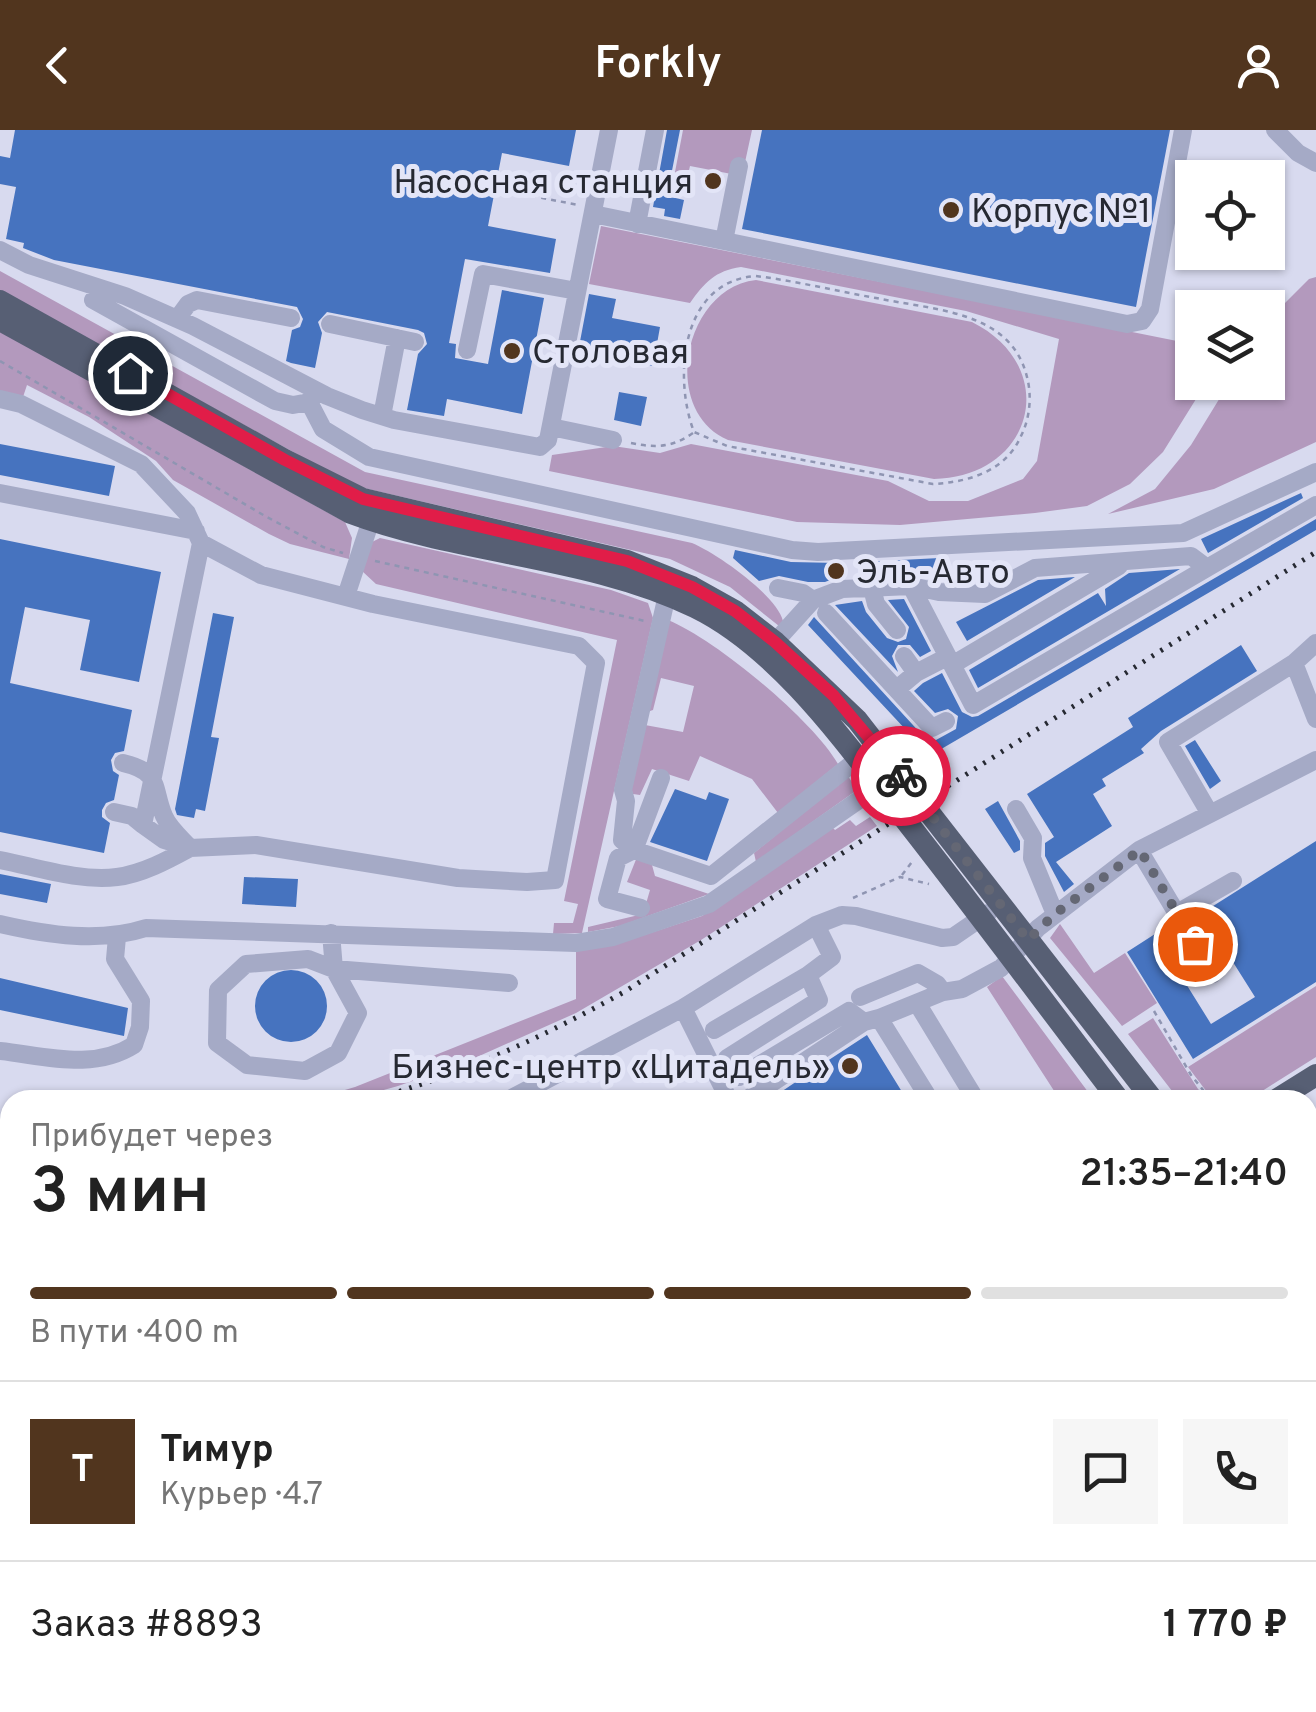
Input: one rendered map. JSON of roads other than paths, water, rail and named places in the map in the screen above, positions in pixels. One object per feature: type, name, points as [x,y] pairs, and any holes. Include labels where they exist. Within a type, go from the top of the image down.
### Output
[{"type":"main road","points":[[0,301],[285,460],[363,499],[648,568],[735,611],[775,642],[857,720],[991,910],[1013,959],[1111,1090]]},
{"type":"main road","points":[[0,320],[323,499],[372,520],[604,574],[698,608],[754,647],[818,712],[991,910],[1028,940],[1145,1090]]},
{"type":"main road","points":[[1292,1090],[1316,1075]]},
{"type":"lane","points":[[0,250],[178,319],[312,396],[382,416],[540,446],[548,440],[609,130]]},
{"type":"lane","points":[[637,224],[655,130]]},
{"type":"lane","points":[[593,212],[1127,324],[1142,321],[1150,309],[1183,130]]},
{"type":"lane","points":[[1275,130],[1298,153],[1316,162]]},
{"type":"lane","points":[[724,240],[739,166]]},
{"type":"lane","points":[[467,350],[482,274],[578,291]]},
{"type":"lane","points":[[92,300],[275,401],[292,405],[312,396]]},
{"type":"lane","points":[[178,319],[188,304],[198,300],[291,318]]},
{"type":"lane","points":[[330,324],[406,340],[382,416]]},
{"type":"lane","points":[[312,396],[322,429],[370,457],[806,551],[1183,533],[1316,472]]},
{"type":"lane","points":[[0,399],[21,404],[141,464],[186,513],[198,537],[143,825]]},
{"type":"lane","points":[[550,427],[613,440]]},
{"type":"lane","points":[[0,493],[198,537],[261,575],[578,646],[596,663],[554,880],[458,878],[256,845],[190,848],[164,840],[132,816],[114,812]]},
{"type":"lane","points":[[911,586],[973,705],[1316,505]]},
{"type":"lane","points":[[346,596],[372,520]]},
{"type":"lane","points":[[775,642],[842,588],[911,586],[985,594],[1035,568],[1191,556],[1207,568]]},
{"type":"lane","points":[[898,688],[916,673],[950,661],[1124,563]]},
{"type":"lane","points":[[778,588],[803,593],[819,606],[932,728],[946,721]]},
{"type":"lane","points":[[872,588],[876,604],[897,630]]},
{"type":"lane","points":[[667,595],[623,790],[626,801],[622,840],[634,850],[711,876],[858,759]]},
{"type":"lane","points":[[1210,814],[1168,742],[1294,663],[1316,643]]},
{"type":"lane","points":[[904,656],[916,673]]},
{"type":"lane","points":[[1294,663],[1316,719]]},
{"type":"lane","points":[[762,1090],[872,1020],[974,984],[1013,959],[1055,914],[1140,850],[1316,760]]},
{"type":"lane","points":[[123,763],[138,766],[152,778],[164,816],[190,848]]},
{"type":"lane","points":[[641,908],[607,900],[618,858],[634,850],[661,778]]},
{"type":"lane","points":[[0,924],[38,932],[117,937],[146,928],[576,943],[613,936],[709,904],[879,786]]},
{"type":"lane","points":[[1016,809],[1033,838],[1032,858],[1055,914]]},
{"type":"lane","points":[[0,860],[93,878],[118,877],[162,863],[190,848]]},
{"type":"lane","points":[[1140,850],[1213,974]]},
{"type":"lane","points":[[1177,914],[1232,881]]},
{"type":"lane","points":[[530,1090],[684,1008],[816,925],[842,916],[856,916],[942,938],[953,937],[991,910]]},
{"type":"lane","points":[[714,1030],[832,957],[816,925]]},
{"type":"lane","points":[[331,933],[334,969],[358,1013],[338,1053],[306,1071],[247,1064],[217,1043],[218,990],[246,964],[308,958],[334,969],[508,983]]},
{"type":"lane","points":[[0,1050],[93,1062],[118,1056],[134,1045],[140,1027],[141,1001],[115,959],[117,937]]},
{"type":"lane","points":[[860,997],[918,974],[943,992]]},
{"type":"lane","points":[[727,1058],[819,1000],[808,975]]},
{"type":"lane","points":[[916,1003],[970,1090]]},
{"type":"lane","points":[[684,1008],[724,1090]]},
{"type":"lane","points":[[740,1077],[849,1011],[872,1020],[923,1090]]},
{"type":"railway","points":[[400,1090],[500,1054],[624,992],[1316,552]]},
{"type":"place","name":"Насосная станция","points":[[713,181]]},
{"type":"place","name":"Корпус №1","points":[[951,210]]},
{"type":"place","name":"Столовая","points":[[512,351]]},
{"type":"place","name":"Эль-Авто","points":[[836,571]]},
{"type":"place","name":"Бизнес-центр «Цитадель»","points":[[850,1066]]}]
